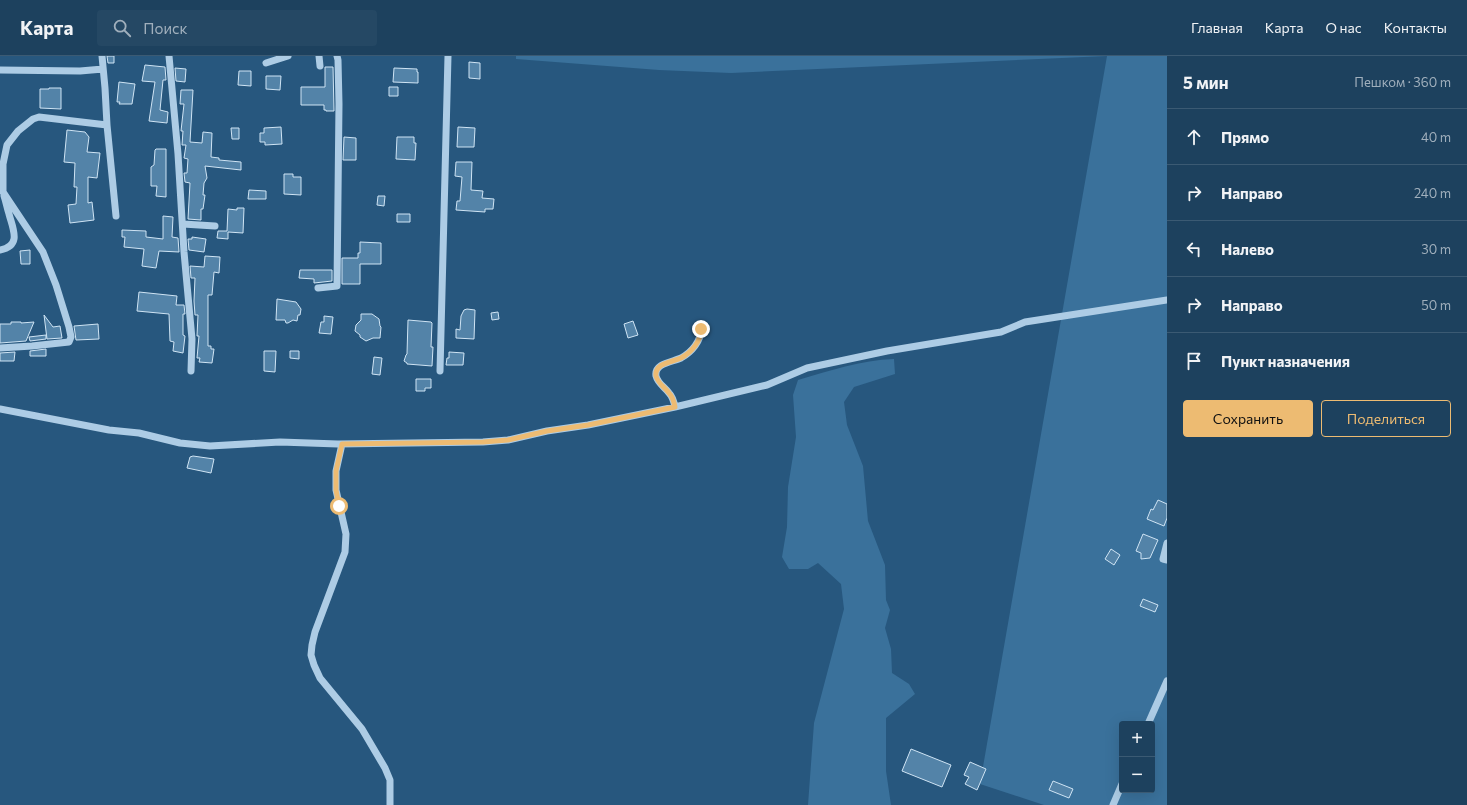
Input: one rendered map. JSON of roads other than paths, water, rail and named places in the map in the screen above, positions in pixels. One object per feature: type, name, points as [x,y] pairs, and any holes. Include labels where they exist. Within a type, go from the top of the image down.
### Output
[{"type":"street","points":[[102,56],[116,216]]},
{"type":"street","points":[[169,56],[178,154],[187,302],[192,338],[191,371]]},
{"type":"street","points":[[266,63],[288,56]]},
{"type":"street","points":[[319,56],[320,66]]},
{"type":"street","points":[[318,288],[337,286],[339,104],[337,56]]},
{"type":"street","points":[[440,371],[448,56]]},
{"type":"street","points":[[0,70],[80,71],[104,69]]},
{"type":"street","points":[[0,250],[11,246],[14,240],[14,231],[3,192],[2,154],[12,137],[33,119],[39,117],[107,126]]},
{"type":"street","points":[[0,348],[69,342],[71,337],[56,285],[43,252],[3,192]]},
{"type":"street","points":[[183,224],[215,226]]},
{"type":"street","points":[[0,409],[109,430],[139,433],[180,443],[210,446],[280,442],[342,444],[483,442],[508,440],[547,431],[588,425],[675,407],[767,385],[807,368],[887,351],[1001,332],[1025,322],[1167,300]]},
{"type":"street","points":[[675,407],[670,393],[657,379],[657,369],[663,364],[681,358],[689,353],[698,341],[701,329]]},
{"type":"street","points":[[342,444],[336,471],[336,490],[346,534],[345,552],[315,632],[311,656],[320,678],[362,729],[385,768],[390,780],[390,805]]},
{"type":"street","points":[[1167,543],[1163,559],[1167,560]]},
{"type":"street","points":[[1149,721],[1167,681]]},
{"type":"street","points":[[1113,805],[1119,791]]}]
